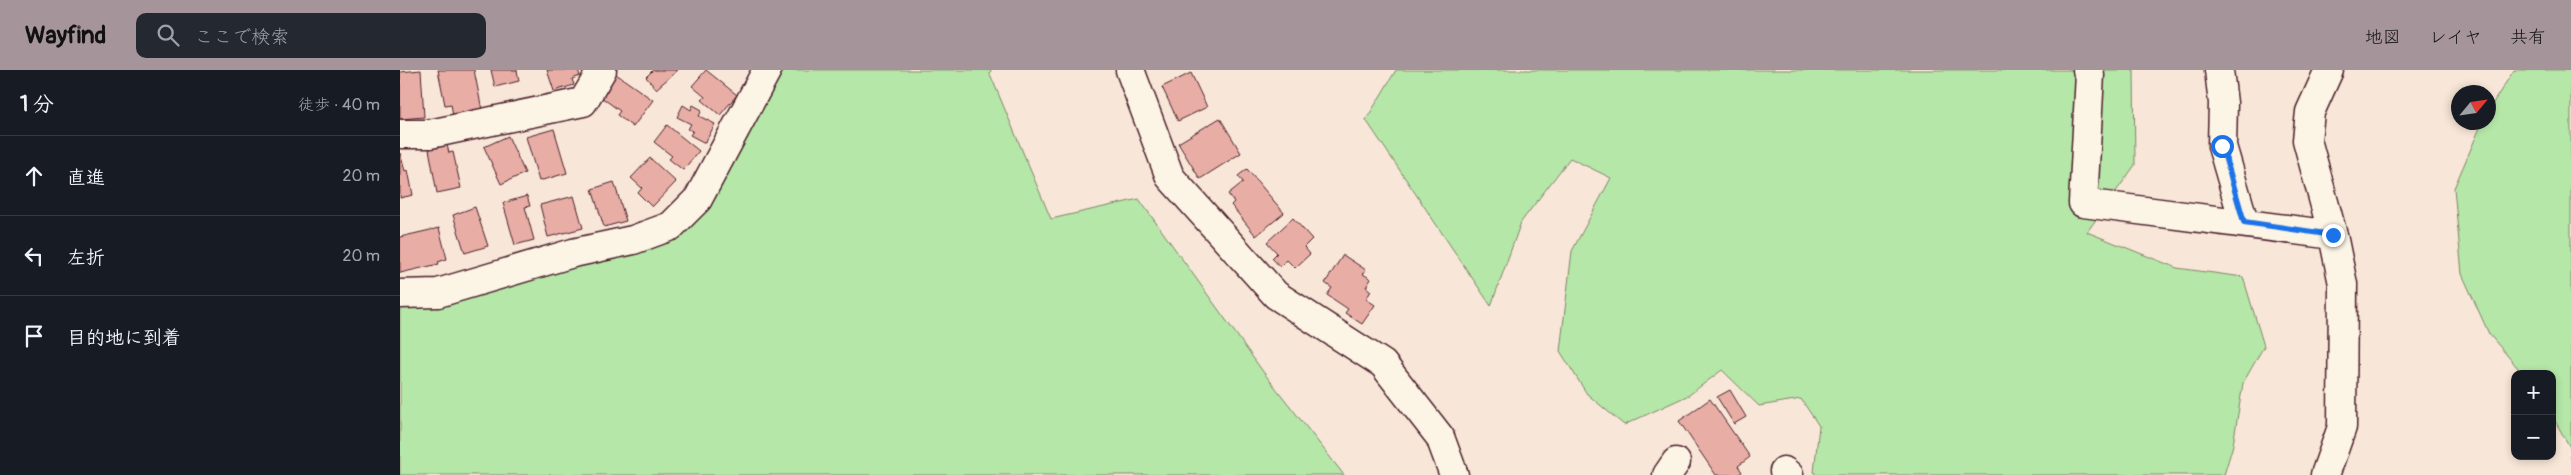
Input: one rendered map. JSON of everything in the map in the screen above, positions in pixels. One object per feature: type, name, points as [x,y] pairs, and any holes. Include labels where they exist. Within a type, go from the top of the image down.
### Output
[{"type":"street","points":[[400,134],[430,134],[583,102],[602,70]]},
{"type":"street","points":[[400,294],[438,293],[573,253],[634,240],[671,226],[698,199],[767,70]]},
{"type":"street","points":[[1130,70],[1170,177],[1276,295],[1383,364],[1440,437],[1454,475]]},
{"type":"street","points":[[2088,70],[2090,74],[2083,203],[2244,222],[2333,235]]},
{"type":"street","points":[[2219,70],[2223,102],[2222,146],[2244,222]]},
{"type":"street","points":[[2325,475],[2342,427],[2343,284],[2333,235],[2307,140],[2310,112],[2329,70]]},
{"type":"green space","points":[[785,70],[991,70],[990,74],[1051,219],[1139,199],[1264,373],[1344,475],[400,475],[400,301],[666,227]]},
{"type":"green space","points":[[1396,70],[2134,70],[2135,165],[2087,232],[2177,268],[2243,277],[2264,346],[2243,383],[2233,445],[2224,475],[1816,475],[1814,472],[1819,426],[1801,399],[1759,406],[1722,370],[1689,395],[1624,425],[1587,394],[1560,351],[1572,251],[1611,178],[1570,158],[1521,222],[1491,306],[1366,120]]},
{"type":"green space","points":[[2514,70],[2571,70],[2571,449],[2556,423],[2556,370],[2520,370],[2489,334],[2462,274],[2454,188],[2479,130],[2496,130],[2496,98]]},
{"type":"building","points":[[421,70],[424,117],[400,119],[400,72]]},
{"type":"building","points":[[438,70],[474,70],[482,110],[453,116],[451,104],[445,105]]},
{"type":"building","points":[[491,70],[517,70],[519,81],[495,87]]},
{"type":"building","points":[[547,70],[578,70],[580,76],[572,79],[574,85],[554,91]]},
{"type":"building","points":[[653,70],[678,70],[656,89],[646,77]]},
{"type":"building","points":[[706,70],[737,95],[720,115],[702,100],[705,97],[692,86]]},
{"type":"building","points":[[1191,73],[1207,107],[1178,121],[1162,87]]},
{"type":"building","points":[[616,74],[653,100],[633,127],[617,115],[620,111],[601,97]]},
{"type":"building","points":[[683,105],[691,110],[693,105],[702,110],[699,116],[715,124],[705,143],[690,135],[693,131],[688,129],[691,124],[677,117]]},
{"type":"building","points":[[1220,118],[1241,153],[1200,179],[1178,143]]},
{"type":"building","points":[[667,125],[699,151],[683,170],[669,159],[672,156],[654,142]]},
{"type":"building","points":[[554,129],[567,173],[539,181],[526,137]]},
{"type":"building","points":[[508,136],[525,173],[501,184],[484,147]]},
{"type":"building","points":[[447,145],[449,153],[453,152],[461,188],[437,193],[429,149]]},
{"type":"building","points":[[400,153],[405,171],[408,170],[413,195],[400,198]]},
{"type":"building","points":[[650,158],[676,182],[652,207],[638,193],[642,188],[631,178]]},
{"type":"building","points":[[1247,169],[1284,213],[1256,236],[1231,205],[1234,202],[1228,194],[1243,182],[1238,176]]},
{"type":"building","points":[[614,182],[626,221],[604,227],[592,189]]},
{"type":"building","points":[[527,196],[530,206],[525,207],[534,240],[515,245],[503,203]]},
{"type":"building","points":[[574,196],[583,228],[548,237],[540,205]]},
{"type":"building","points":[[475,207],[488,246],[465,253],[453,215]]},
{"type":"building","points":[[1293,218],[1312,239],[1304,247],[1310,254],[1295,268],[1287,260],[1280,267],[1272,258],[1277,253],[1267,242]]},
{"type":"building","points":[[439,228],[447,259],[438,262],[439,264],[400,273],[400,237]]},
{"type":"building","points":[[1343,255],[1366,270],[1363,274],[1371,279],[1366,287],[1371,291],[1366,299],[1375,305],[1362,324],[1345,313],[1348,309],[1327,295],[1332,288],[1325,283]]},
{"type":"building","points":[[1730,390],[1746,417],[1734,424],[1717,397]]},
{"type":"building","points":[[1710,399],[1750,457],[1738,466],[1742,472],[1738,475],[1716,475],[1679,421]]},
{"type":"route","points":[[2222,146],[2244,222],[2333,235]]}]
